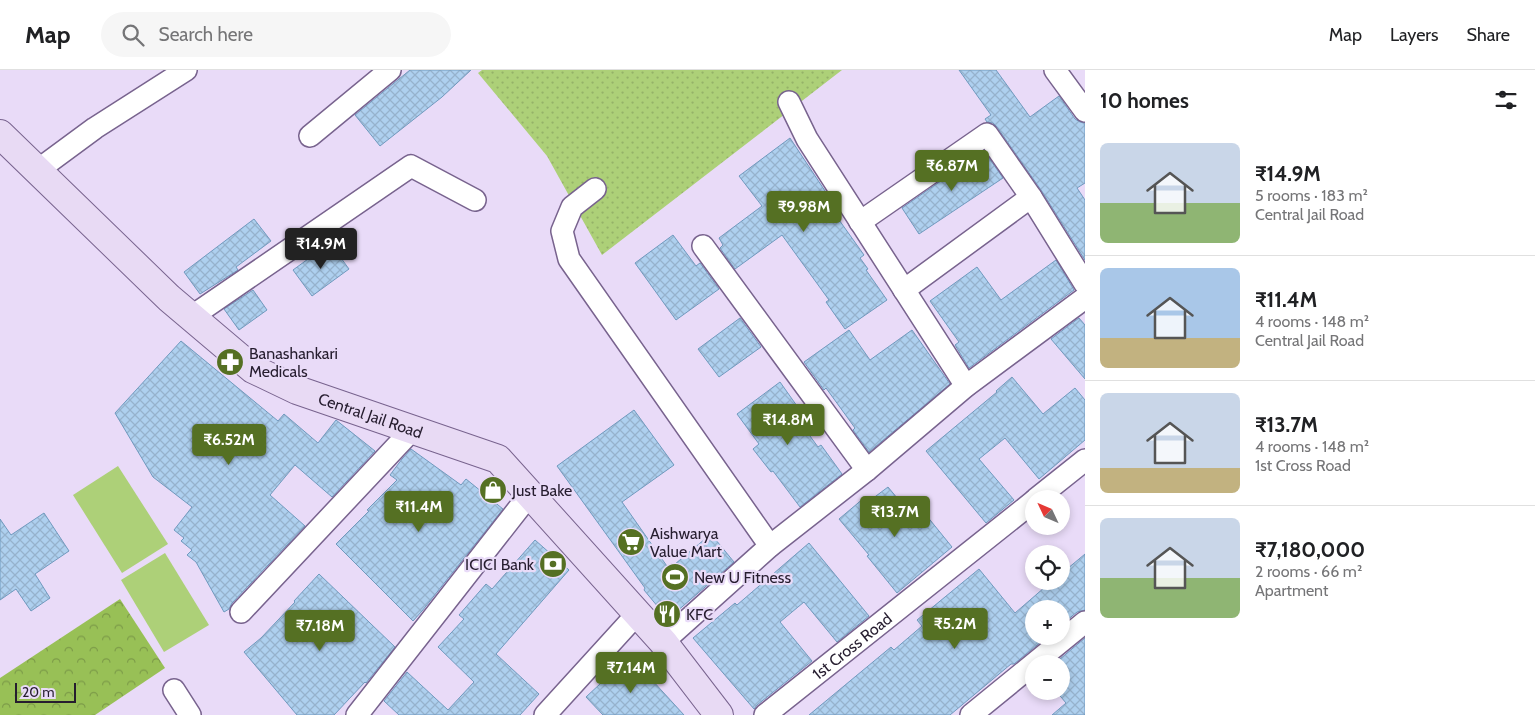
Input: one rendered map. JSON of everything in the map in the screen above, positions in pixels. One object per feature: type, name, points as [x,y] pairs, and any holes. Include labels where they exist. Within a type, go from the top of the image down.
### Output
[{"type":"main road","name":"Central Jail Road","points":[[0,134],[169,298],[253,369],[297,390],[498,459],[662,642],[719,715]]},
{"type":"street","points":[[38,170],[95,128],[186,70]]},
{"type":"street","points":[[310,136],[390,70]]},
{"type":"street","points":[[1055,70],[1085,111]]},
{"type":"street","points":[[788,102],[807,139],[966,386]]},
{"type":"street","points":[[860,222],[987,134],[1031,197],[1085,284]]},
{"type":"street","points":[[192,316],[411,166],[475,200]]},
{"type":"street","points":[[596,189],[572,207],[562,231],[569,259],[770,546]]},
{"type":"street","points":[[904,290],[1031,197]]},
{"type":"street","points":[[703,246],[867,470]]},
{"type":"street","points":[[662,642],[770,546],[867,470],[966,386],[1085,298]]},
{"type":"street","points":[[241,612],[412,430]]},
{"type":"street","name":"1st Cross Road","points":[[1048,490],[1085,460]]},
{"type":"street","points":[[357,715],[530,494]]},
{"type":"street","name":"1st Cross Road","points":[[765,715],[1025,508]]},
{"type":"street","points":[[546,715],[637,614]]},
{"type":"street","points":[[971,715],[1085,622]]},
{"type":"street","points":[[174,690],[190,715]]},
{"type":"green space","points":[[482,70],[842,70],[602,255],[547,156],[478,73]]},
{"type":"green space","points":[[118,466],[168,544],[122,573],[73,495]]},
{"type":"green space","points":[[165,553],[209,625],[164,652],[121,580]]},
{"type":"green space","points":[[120,599],[165,668],[95,715],[0,715],[0,678]]},
{"type":"building","points":[[410,70],[471,70],[442,97],[380,146],[355,115]]},
{"type":"building","points":[[959,70],[996,70],[1030,117],[1059,96],[1075,119],[1085,123],[1085,183],[1077,188],[1085,200],[1085,260],[1041,190],[997,127],[985,119],[991,115]]},
{"type":"building","points":[[790,138],[831,200],[827,203],[864,255],[860,258],[868,269],[866,270],[887,300],[845,329],[826,302],[829,300],[782,235],[735,269],[720,248],[723,245],[719,238],[762,206],[739,176]]},
{"type":"building","points":[[984,151],[1003,178],[919,234],[902,208]]},
{"type":"building","points":[[254,219],[271,241],[236,267],[238,270],[200,294],[184,272]]},
{"type":"building","points":[[673,235],[696,266],[700,263],[719,289],[676,320],[635,263]]},
{"type":"building","points":[[330,243],[349,269],[312,296],[293,270]]},
{"type":"building","points":[[1056,260],[1074,290],[969,368],[955,345],[959,342],[930,301],[977,267],[1001,300]]},
{"type":"building","points":[[253,290],[267,310],[239,330],[224,309]]},
{"type":"building","points":[[740,318],[761,347],[719,377],[698,349]]},
{"type":"building","points":[[1079,318],[1085,325],[1085,379],[1051,339]]},
{"type":"building","points":[[849,330],[870,360],[912,330],[950,384],[869,452],[853,430],[855,428],[826,388],[824,390],[804,362]]},
{"type":"building","points":[[181,341],[278,421],[284,414],[318,443],[336,420],[375,451],[332,497],[295,465],[270,495],[305,526],[232,603],[229,609],[224,612],[196,562],[187,555],[192,550],[181,541],[184,538],[174,530],[192,507],[153,477],[115,413]]},
{"type":"building","points":[[1012,377],[1043,414],[1075,388],[1085,400],[1085,440],[1039,479],[1005,438],[979,459],[1014,500],[986,523],[926,451],[997,392]]},
{"type":"building","points":[[780,382],[797,406],[791,410],[818,447],[821,445],[842,474],[800,507],[773,471],[771,472],[753,449],[759,444],[737,414]]},
{"type":"building","points":[[634,410],[674,465],[622,502],[669,569],[711,534],[734,562],[668,619],[644,590],[645,588],[557,466]]},
{"type":"building","points":[[411,449],[461,485],[466,479],[503,509],[413,621],[336,544],[397,480],[390,475]]},
{"type":"building","points":[[888,487],[917,522],[926,515],[952,547],[897,593],[839,519],[864,498],[868,502]]},
{"type":"building","points":[[44,513],[69,551],[35,574],[50,598],[31,611],[16,589],[0,600],[0,519],[11,535]]},
{"type":"building","points":[[535,540],[569,570],[496,654],[539,694],[520,715],[399,715],[384,701],[407,672],[448,710],[474,682],[438,647],[464,619],[459,615],[486,584],[492,589]]},
{"type":"building","points":[[809,543],[869,616],[837,642],[804,602],[780,622],[812,661],[754,709],[693,638],[735,603],[737,605]]},
{"type":"building","points":[[1085,554],[1085,610],[1077,612],[1070,618],[1070,600],[1030,600],[1042,590],[1070,590],[1070,566]]},
{"type":"building","points":[[979,569],[1015,613],[1025,604],[1025,645],[1037,645],[1014,664],[1011,664],[950,715],[809,715],[891,647],[894,650],[922,626],[917,620]]},
{"type":"building","points":[[319,574],[395,647],[366,683],[334,715],[297,715],[244,652],[261,638]]},
{"type":"building","points":[[1085,638],[1085,715],[1052,715],[1066,703],[1064,700],[1070,700],[1070,655],[1065,655]]},
{"type":"building","points":[[630,656],[684,715],[603,715],[586,697]]},
{"type":"place","name":"Banashankari Medicals","points":[[230,362]]},
{"type":"place","name":"Just Bake","points":[[493,490]]},
{"type":"place","name":"Aishwarya Value Mart","points":[[631,542]]},
{"type":"place","name":"ICICI Bank","points":[[553,564]]},
{"type":"place","name":"New U Fitness","points":[[675,577]]},
{"type":"place","name":"KFC","points":[[667,614]]}]
